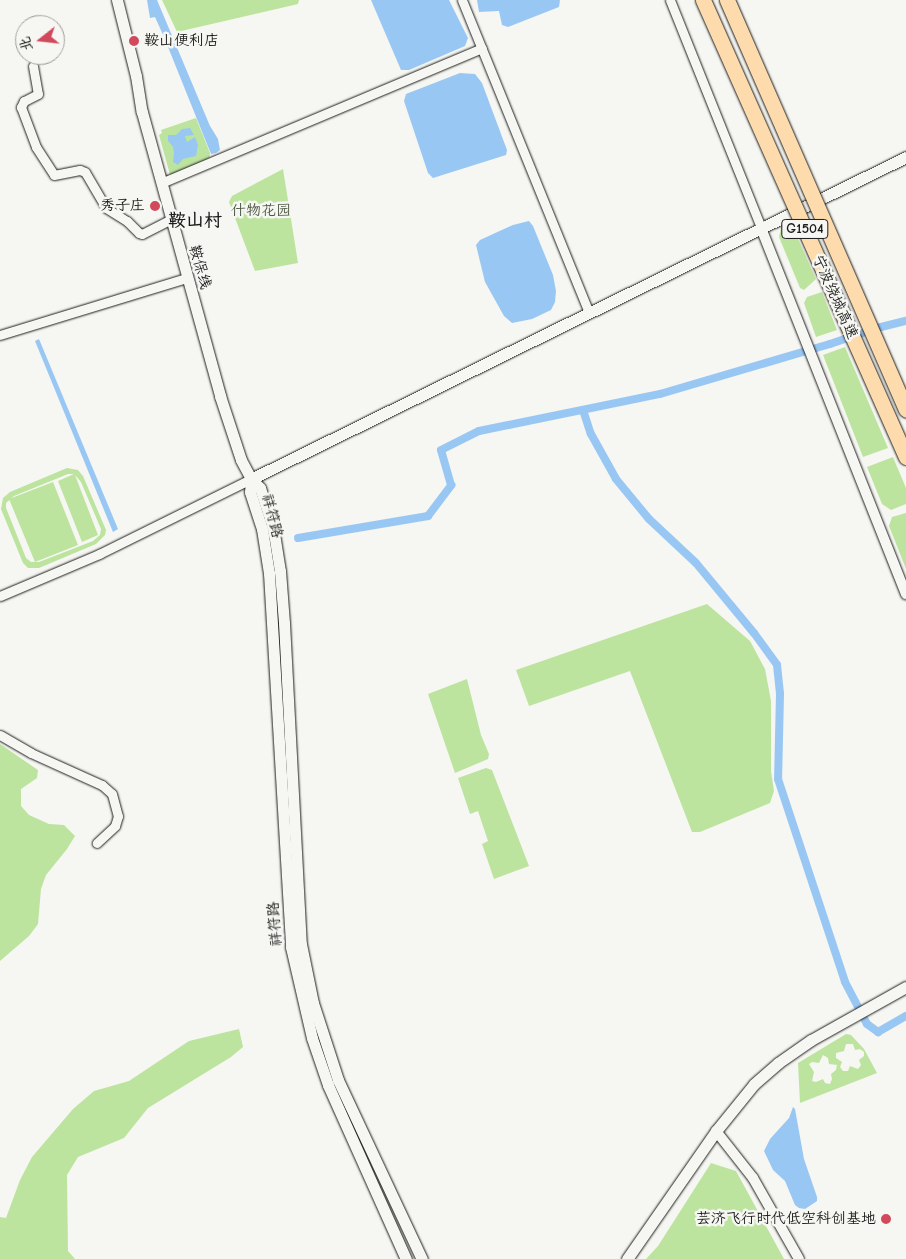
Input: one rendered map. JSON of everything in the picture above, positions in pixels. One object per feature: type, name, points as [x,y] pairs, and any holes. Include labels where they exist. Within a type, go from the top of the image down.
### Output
[{"type":"highway","name":"宁波绕城高速","points":[[703,0],[906,457]]},
{"type":"highway","name":"宁波绕城高速","points":[[727,0],[906,410]]},
{"type":"main road","name":"鞍保线","points":[[117,0],[161,183],[220,396],[241,460],[251,479]]},
{"type":"main road","points":[[251,479],[906,157]]},
{"type":"main road","name":"祥符路","points":[[251,479],[250,492],[262,529],[269,573],[292,947],[310,1030],[328,1085],[406,1259]]},
{"type":"main road","name":"祥符路","points":[[251,479],[260,488],[268,506],[278,557],[286,652],[301,944],[313,1004],[338,1080],[422,1259]]},
{"type":"main road","points":[[627,1259],[716,1131],[754,1084],[778,1063],[811,1040],[906,987]]},
{"type":"street","points":[[462,0],[589,312]]},
{"type":"street","points":[[670,0],[906,594]]},
{"type":"street","points":[[161,183],[482,48]]},
{"type":"street","points":[[33,66],[38,94],[24,101],[22,107],[36,147],[54,175],[80,170],[85,172],[106,208],[127,221],[139,233],[142,234],[171,220]]},
{"type":"street","points":[[0,335],[187,278]]},
{"type":"street","points":[[0,596],[99,554],[251,479]]},
{"type":"street","points":[[0,735],[31,753],[102,785],[112,794],[118,816],[115,826],[97,843]]},
{"type":"street","points":[[716,1131],[753,1178],[799,1259]]},
{"type":"green space","points":[[162,0],[299,0],[298,4],[177,32]]},
{"type":"green space","points":[[196,118],[210,153],[209,160],[170,175],[159,135],[162,133],[161,130]]},
{"type":"green space","name":"什物花园","points":[[283,169],[298,263],[255,271],[229,202],[232,196]]},
{"type":"green space","points":[[791,223],[816,279],[804,290],[800,288],[779,237],[781,228]]},
{"type":"green space","points":[[822,292],[837,330],[816,337],[804,303],[807,297]]},
{"type":"green space","points":[[845,347],[888,448],[863,457],[823,355]]},
{"type":"green space","points":[[893,457],[906,488],[906,504],[891,510],[882,504],[867,467]]},
{"type":"green space","points":[[67,468],[78,470],[83,476],[106,530],[105,535],[96,544],[39,568],[28,568],[23,563],[1,509],[3,498],[10,492]],"holes":[[[68,474],[74,474],[58,481],[82,542],[98,535],[75,475],[81,482],[101,529],[100,535],[93,541],[39,562],[31,562],[26,558],[6,508],[6,503],[14,496]]]},
{"type":"green space","points":[[53,482],[78,545],[35,562],[9,499]]},
{"type":"green space","points":[[906,513],[906,569],[889,526],[892,517]]},
{"type":"green space","points":[[707,604],[750,641],[765,669],[771,701],[771,771],[774,791],[770,803],[700,832],[692,832],[630,671],[529,706],[516,670]]},
{"type":"green space","points":[[467,679],[481,735],[489,754],[488,759],[455,773],[428,694]]},
{"type":"green space","points":[[0,744],[38,770],[37,778],[21,789],[21,806],[29,815],[49,824],[64,825],[75,836],[46,875],[41,889],[38,924],[29,936],[0,961]]},
{"type":"green space","points":[[486,768],[492,770],[529,866],[494,879],[482,844],[488,841],[478,811],[470,814],[458,778]]},
{"type":"green space","points":[[239,1029],[243,1047],[231,1057],[148,1108],[124,1138],[78,1157],[67,1175],[68,1251],[75,1259],[0,1259],[0,1217],[6,1218],[20,1180],[32,1157],[73,1109],[94,1091],[129,1081],[189,1041]]},
{"type":"green space","points":[[846,1034],[851,1035],[864,1049],[877,1073],[800,1103],[798,1063]],"holes":[[[846,1044],[853,1044],[855,1050],[860,1049],[864,1052],[864,1056],[859,1060],[861,1065],[858,1069],[850,1066],[848,1071],[843,1071],[840,1067],[842,1062],[836,1058],[836,1053],[844,1051]],[[823,1055],[828,1058],[829,1064],[837,1065],[836,1070],[831,1074],[830,1084],[825,1083],[823,1079],[816,1082],[812,1081],[814,1072],[809,1064],[812,1062],[819,1063]]]},
{"type":"green space","points":[[711,1163],[736,1171],[784,1259],[646,1259],[658,1246]]},
{"type":"water","points":[[147,0],[157,0],[210,126],[218,139],[220,150],[216,153],[211,154],[164,37],[155,17],[150,18]]},
{"type":"water","points":[[371,0],[449,0],[468,38],[465,46],[409,70],[401,70]]},
{"type":"water","points":[[477,0],[560,0],[559,7],[508,27],[502,25],[499,11],[479,12]]},
{"type":"water","points":[[460,73],[475,74],[482,83],[507,150],[506,155],[433,178],[428,173],[404,101],[406,94]]},
{"type":"water","points":[[190,128],[194,135],[185,136],[187,142],[195,137],[198,145],[196,156],[183,159],[178,165],[173,162],[173,147],[168,141],[168,135],[176,135],[182,129]]},
{"type":"water","points":[[529,221],[533,226],[553,275],[556,291],[555,302],[551,310],[532,319],[512,323],[504,316],[485,282],[476,245],[480,240],[513,225]]},
{"type":"water","points":[[39,339],[118,529],[113,532],[35,341]]},
{"type":"water","points":[[793,1107],[795,1109],[804,1159],[817,1197],[817,1201],[805,1209],[795,1205],[785,1181],[773,1170],[764,1151],[770,1139],[789,1118]]},
{"type":"waterway","points":[[298,538],[428,516],[451,485],[441,450],[479,431],[660,394],[830,344],[877,328],[906,321]]},
{"type":"waterway","points":[[583,410],[591,434],[616,479],[649,519],[696,563],[754,633],[777,665],[780,694],[778,779],[845,982],[867,1024],[878,1032],[906,1016]]},
{"type":"place","name":"鞍山便利店","points":[[134,41]]},
{"type":"place","name":"秀子庄","points":[[155,206]]},
{"type":"place","name":"芸济飞行时代低空科创基地","points":[[886,1219]]},
{"type":"district","name":"鞍山村","points":[[195,221]]}]
